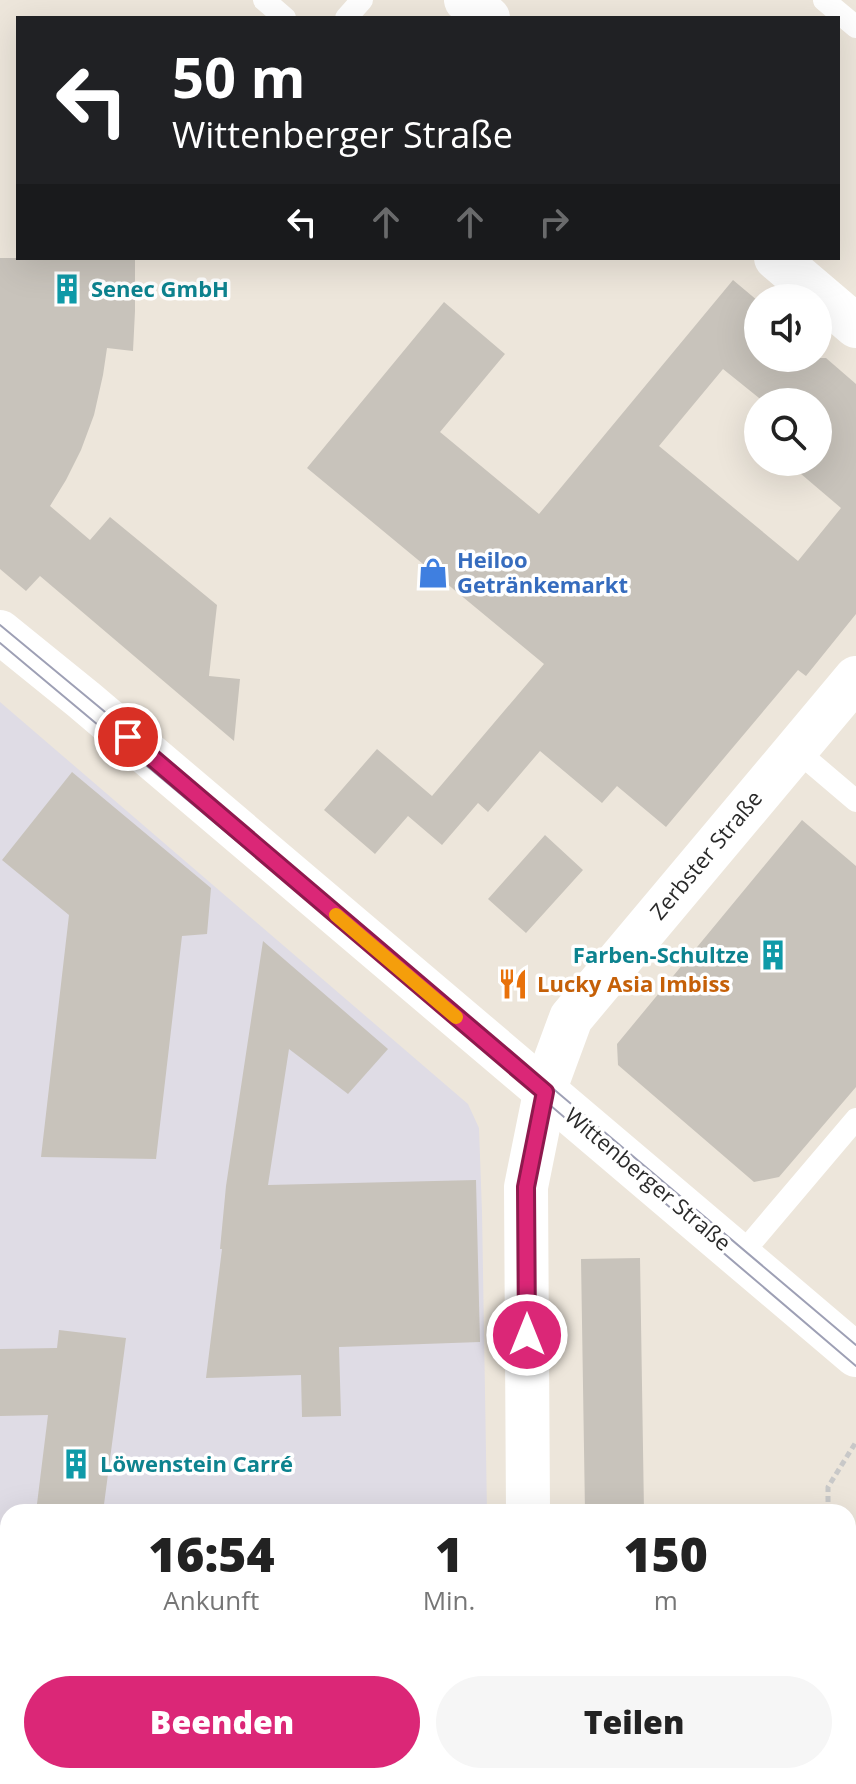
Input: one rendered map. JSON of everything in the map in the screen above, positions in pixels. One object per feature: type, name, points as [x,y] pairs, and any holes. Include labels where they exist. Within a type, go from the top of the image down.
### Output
[{"type":"main road","points":[[466,0],[486,16]]},
{"type":"main road","points":[[778,260],[846,317]]},
{"type":"main road","name":"Wittenberger Straße","points":[[0,632],[856,1355]]},
{"type":"main road","name":"Zerbster Straße","points":[[528,1504],[526,1187],[545,1092],[571,1018],[856,678]]},
{"type":"lane","points":[[264,0],[283,16]]},
{"type":"lane","points":[[348,16],[362,0]]},
{"type":"lane","points":[[824,0],[856,27]]},
{"type":"lane","points":[[795,749],[856,801]]},
{"type":"lane","points":[[739,1257],[856,1119]]},
{"type":"path","points":[[828,1504],[828,1487],[856,1442]]},
{"type":"shaded area","points":[[0,702],[468,1104],[479,1128],[487,1504],[0,1504]]},
{"type":"building","name":"Senec GmbH","points":[[0,258],[135,260],[133,351],[107,348],[94,415],[81,450],[50,506],[90,540],[110,517],[217,605],[209,676],[240,679],[234,741],[40,576],[26,591],[0,569]]},
{"type":"building","points":[[733,280],[744,289],[744,372],[832,372],[832,363],[856,384],[856,614],[806,676],[798,670],[666,827],[617,786],[602,803],[540,751],[488,812],[478,803],[442,845],[408,816],[375,854],[324,810],[377,749],[432,796],[544,664],[307,468],[444,302],[505,354],[440,432],[539,514]]},
{"type":"building","points":[[72,772],[211,888],[207,934],[182,936],[156,1159],[41,1157],[69,915],[2,860]]},
{"type":"building","name":"Farben-Schultze","points":[[802,820],[856,866],[856,1087],[779,1177],[754,1182],[618,1065],[617,1044]]},
{"type":"building","points":[[545,835],[583,870],[526,933],[488,899]]},
{"type":"building","points":[[263,941],[388,1049],[348,1094],[289,1049],[268,1185],[476,1180],[480,1342],[339,1347],[341,1416],[302,1417],[301,1375],[206,1378],[222,1249],[226,1186]]},
{"type":"building","points":[[640,1258],[644,1504],[585,1504],[581,1259]]},
{"type":"building","name":"Löwenstein Carré","points":[[59,1330],[126,1338],[104,1504],[37,1504],[48,1415],[0,1416],[0,1349],[57,1348]]},
{"type":"tram line","points":[[0,625],[238,822],[856,1345]]},
{"type":"tram line","points":[[0,643],[435,1007],[856,1366]]},
{"type":"slow traffic","points":[[336,915],[456,1017]]},
{"type":"place","name":"Senec GmbH","points":[[67,289]]},
{"type":"place","name":"Heiloo Getränkemarkt","points":[[433,573]]},
{"type":"place","name":"Farben-Schultze","points":[[773,955]]},
{"type":"place","name":"Lucky Asia Imbiss","points":[[513,984]]},
{"type":"place","name":"Löwenstein Carré","points":[[76,1464]]},
{"type":"route","points":[[128,737],[545,1092],[526,1187],[527,1335]]}]
